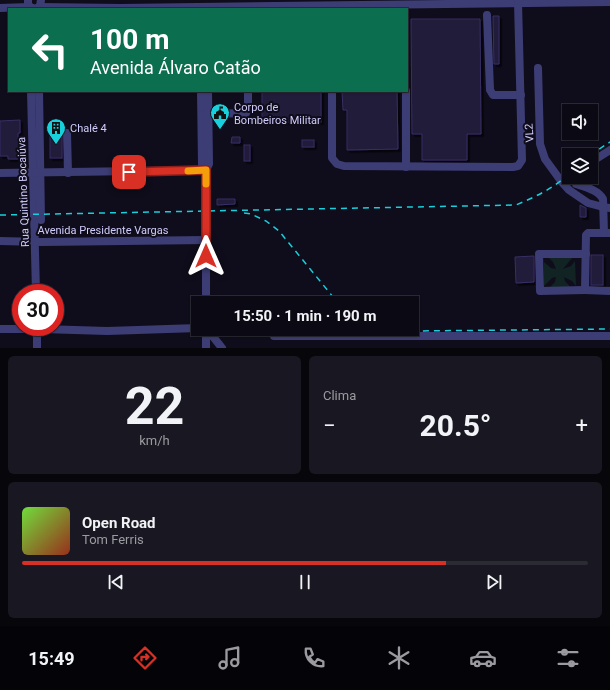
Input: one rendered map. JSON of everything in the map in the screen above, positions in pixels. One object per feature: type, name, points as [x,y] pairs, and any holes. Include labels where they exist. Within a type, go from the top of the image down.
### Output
[{"type":"street","points":[[0,8],[121,4],[204,5],[536,1],[610,2]]},
{"type":"street","points":[[332,92],[332,158],[337,164],[344,166],[406,167],[518,166],[522,160],[518,2]]},
{"type":"street","points":[[487,15],[490,90],[493,95],[521,95]]},
{"type":"street","name":"VL2","points":[[538,68],[540,144],[545,159],[560,181],[569,190],[588,203],[606,208]]},
{"type":"street","name":"Rua Quintino Bocaiúva","points":[[31,92],[35,116],[39,284]]},
{"type":"street","name":"Rua Quintino Bocaiúva","points":[[35,116],[39,92]]},
{"type":"street","points":[[201,92],[205,114],[209,164],[206,170],[206,296]]},
{"type":"street","points":[[205,114],[208,92]]},
{"type":"street","points":[[205,114],[246,113],[248,110],[248,92]]},
{"type":"street","points":[[406,92],[406,167]]},
{"type":"street","points":[[67,133],[68,173]]},
{"type":"street","points":[[598,158],[610,150]]},
{"type":"street","points":[[0,173],[206,170]]},
{"type":"street","points":[[569,190],[575,184]]},
{"type":"street","points":[[585,184],[598,193],[603,199],[606,208],[607,233],[587,234],[585,290]]},
{"type":"street","name":"Avenida Presidente Vargas","points":[[0,242],[206,240]]},
{"type":"street","points":[[586,254],[540,254],[540,290],[610,291]]},
{"type":"street","points":[[64,329],[108,331],[191,328]]},
{"type":"street","points":[[0,329],[12,329]]},
{"type":"street","points":[[37,348],[38,336]]},
{"type":"street","points":[[40,336],[42,348]]},
{"type":"street","points":[[206,348],[207,336]]},
{"type":"street","points":[[213,336],[222,348]]},
{"type":"street","points":[[419,336],[610,336]]},
{"type":"green space","points":[[549,258],[572,258],[563,269],[571,266],[575,261],[576,286],[572,281],[564,277],[565,281],[572,289],[548,289],[555,282],[556,277],[552,278],[544,286],[544,262],[551,268],[556,269],[553,262]]},
{"type":"building","points":[[493,16],[499,16],[499,64],[494,64]]},
{"type":"building","points":[[411,19],[480,19],[481,134],[467,134],[467,160],[422,160],[422,134],[412,134]]},
{"type":"building","points":[[262,92],[321,92],[321,122],[262,122]]},
{"type":"building","points":[[342,92],[397,92],[398,149],[347,150],[347,110],[343,110]]},
{"type":"building","points":[[20,120],[18,145],[20,146],[21,159],[8,159],[8,156],[0,156],[0,121]]},
{"type":"building","name":"Chalé 4","points":[[50,131],[62,131],[62,158],[50,158]]},
{"type":"building","points":[[232,137],[240,137],[240,143],[231,143]]},
{"type":"building","points":[[302,140],[314,140],[314,147],[302,147]]},
{"type":"building","points":[[244,145],[250,145],[250,161],[244,161]]},
{"type":"building","points":[[217,199],[235,199],[235,204],[217,205]]},
{"type":"building","points":[[580,205],[586,208],[586,217],[580,217]]},
{"type":"building","points":[[591,255],[603,255],[603,285],[591,285]]},
{"type":"building","points":[[534,256],[534,282],[516,283],[515,257]]},
{"type":"railway","points":[[598,150],[610,142]]},
{"type":"railway","points":[[0,215],[516,205],[544,192],[562,180]]},
{"type":"railway","points":[[244,213],[251,214],[266,221],[279,231],[332,296]]},
{"type":"railway","points":[[419,331],[610,329]]},
{"type":"slow traffic","points":[[188,171],[206,170],[206,184]]},
{"type":"place","name":"Corpo de Bombeiros Militar","points":[[220,130]]},
{"type":"place","name":"Chalé 4","points":[[56,145]]},
{"type":"route","points":[[129,172],[206,170],[206,256]]}]
